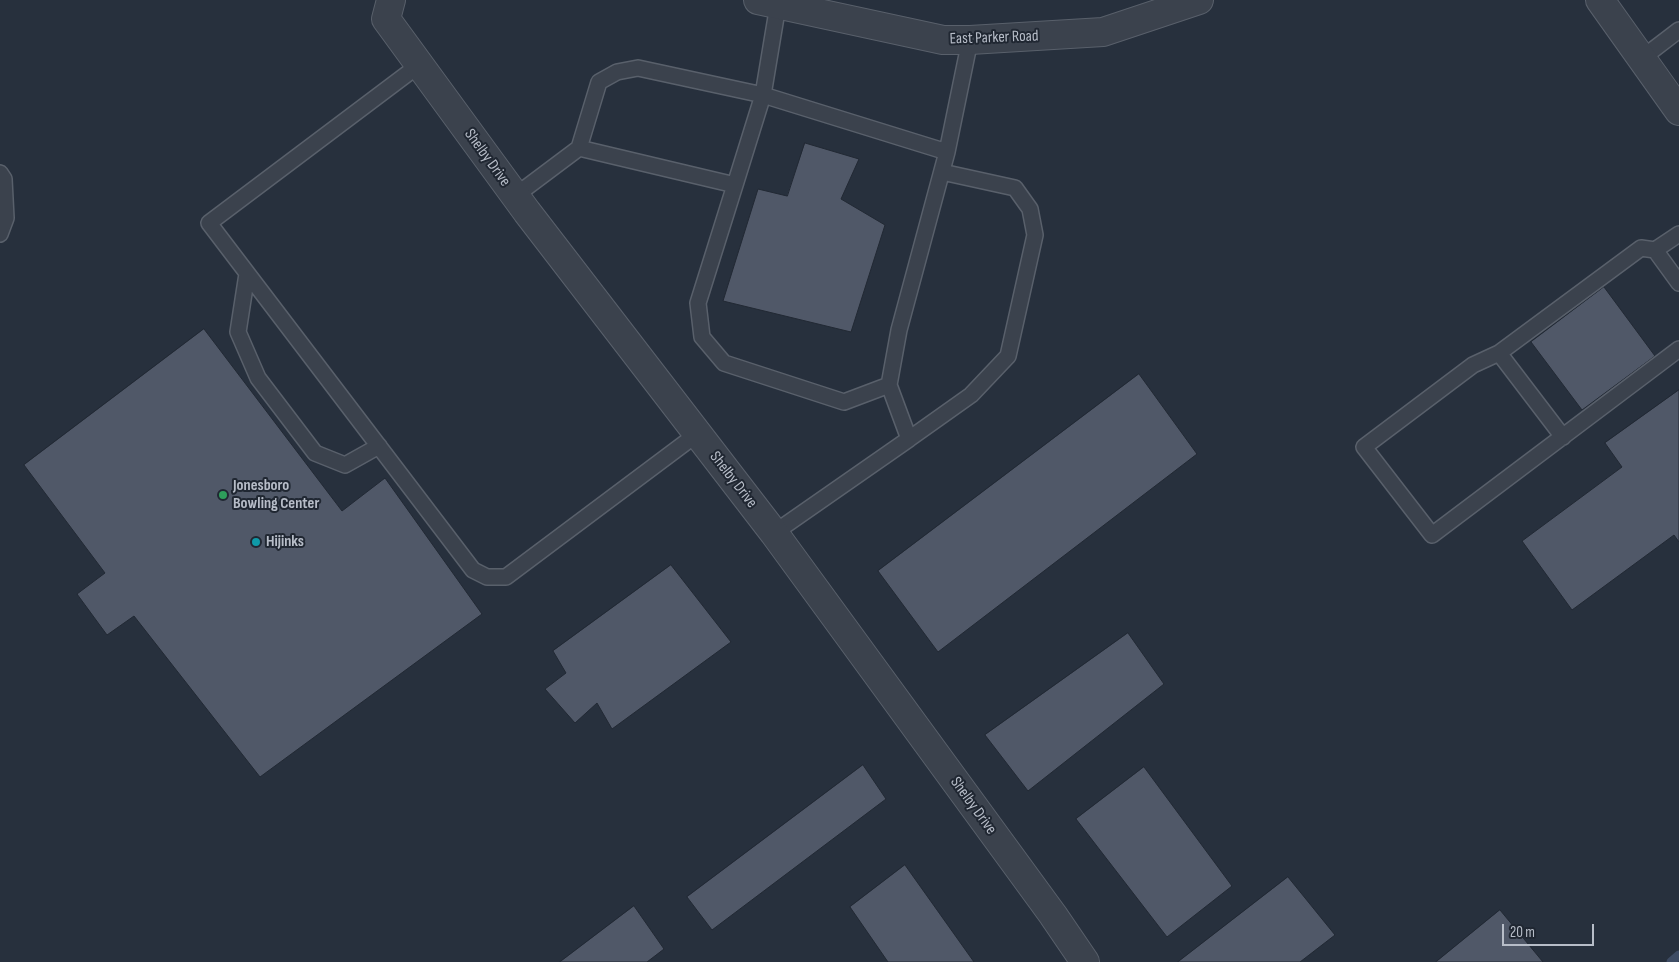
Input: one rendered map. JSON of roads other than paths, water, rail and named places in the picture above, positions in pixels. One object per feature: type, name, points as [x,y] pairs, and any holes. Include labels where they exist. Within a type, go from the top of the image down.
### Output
[{"type":"street","name":"Shelby Drive","points":[[391,0],[386,20],[516,196],[774,534],[1047,907],[1084,962]]},
{"type":"street","name":"East Parker Road","points":[[768,3],[943,40],[970,40],[1103,32],[1199,0]]},
{"type":"street","points":[[1600,0],[1679,111]]},
{"type":"lane","points":[[768,3],[763,96],[698,303],[702,337],[724,362],[844,402],[889,385]]},
{"type":"lane","points":[[1641,59],[1679,30]]},
{"type":"lane","points":[[909,440],[889,385],[900,330],[942,172],[970,40]]},
{"type":"lane","points":[[419,65],[209,223],[247,274],[473,570],[487,577],[506,577],[697,434]]},
{"type":"lane","points":[[516,196],[579,148],[599,82],[617,72],[638,68],[763,96],[946,152]]},
{"type":"lane","points":[[579,148],[735,185]]},
{"type":"lane","points":[[774,534],[971,395],[1008,356],[1035,235],[1030,209],[1014,188],[942,172]]},
{"type":"lane","points":[[0,173],[4,179],[6,218],[0,234]]},
{"type":"lane","points":[[1679,234],[1655,250],[1641,248],[1499,353],[1473,365],[1364,447],[1432,535],[1679,349]]},
{"type":"lane","points":[[1655,250],[1679,283]]},
{"type":"lane","points":[[247,274],[238,332],[258,378],[315,453],[345,465],[378,446]]},
{"type":"lane","points":[[1499,353],[1563,437]]},
{"type":"waterway","points":[[1671,962],[1679,955]]},
{"type":"place","name":"Jonesboro Bowling Center","points":[[223,495]]},
{"type":"place","name":"Hijinks","points":[[256,542]]}]
